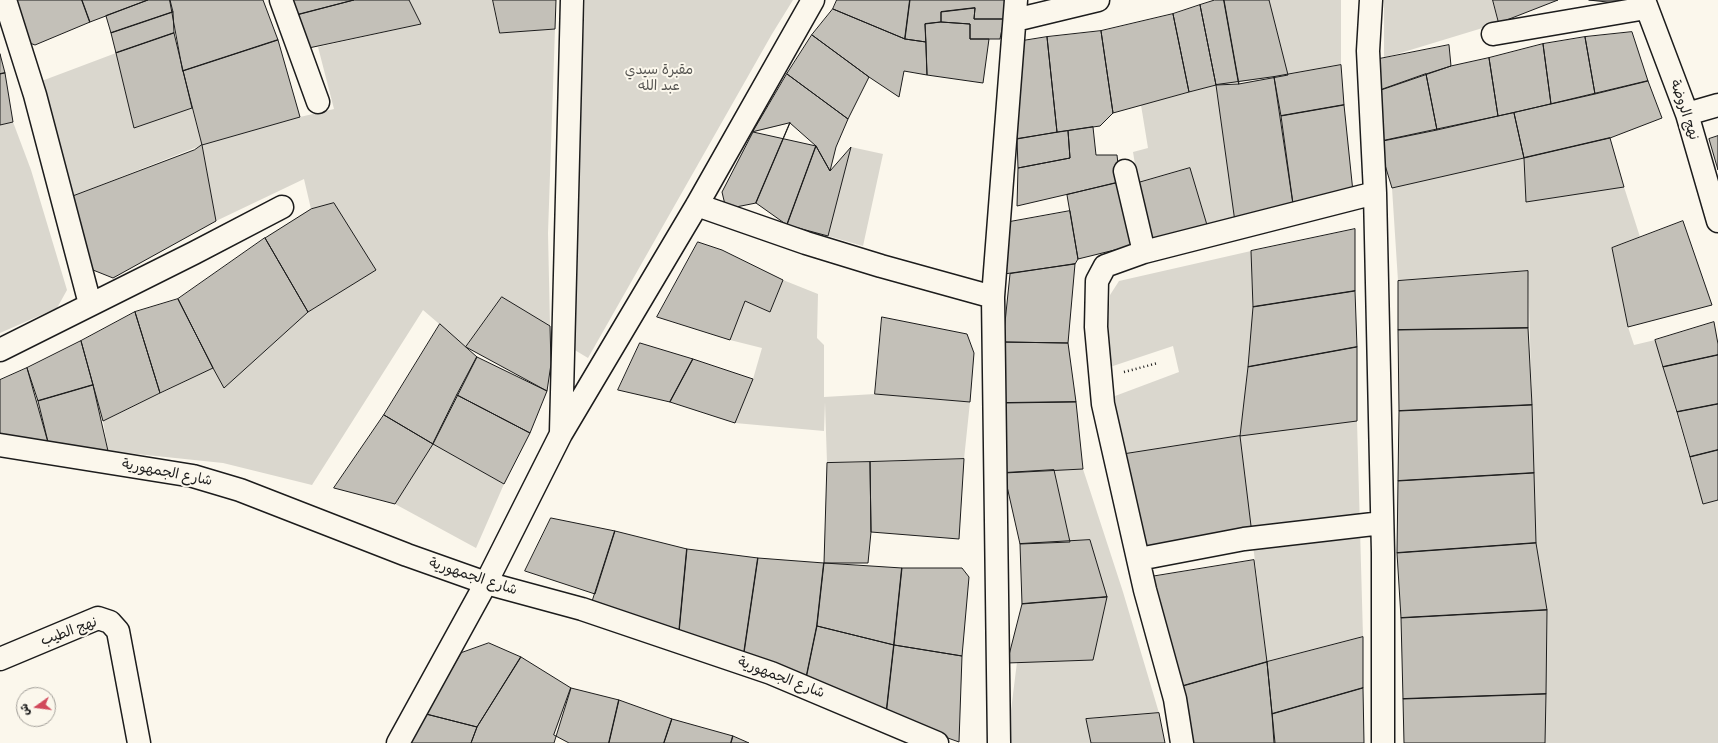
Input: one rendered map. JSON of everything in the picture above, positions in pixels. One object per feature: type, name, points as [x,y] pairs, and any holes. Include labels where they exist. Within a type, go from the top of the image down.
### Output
[{"type":"street","points":[[5,0],[36,95],[90,304]]},
{"type":"street","points":[[282,0],[318,102]]},
{"type":"street","points":[[561,434],[572,0]]},
{"type":"street","points":[[398,743],[486,583],[561,434],[697,205],[813,0]]},
{"type":"street","points":[[999,743],[992,297],[1016,10],[1098,0]]},
{"type":"street","points":[[1371,0],[1368,51],[1375,193],[1382,523],[1383,743]]},
{"type":"street","points":[[1493,34],[1645,4]]},
{"type":"street","name":"نهج الروضة","points":[[1645,4],[1687,114],[1718,221]]},
{"type":"street","points":[[1687,114],[1718,105]]},
{"type":"street","points":[[1125,171],[1144,252]]},
{"type":"street","points":[[1182,743],[1175,699],[1145,590],[1103,404],[1096,327],[1097,282],[1105,266],[1144,252],[1375,193]]},
{"type":"street","points":[[697,205],[806,243],[992,297]]},
{"type":"street","points":[[0,350],[194,253],[282,207]]},
{"type":"street","name":"شارع الجمهورية","points":[[0,445],[193,476],[240,490],[407,555],[486,583],[597,614],[771,673],[938,743]]},
{"type":"street","points":[[1138,559],[1244,539],[1382,523]]},
{"type":"street","name":"نهج الطيب","points":[[0,659],[98,618],[110,622],[118,631],[139,743]]},
{"type":"path","points":[[1100,378],[1158,363]]},
{"type":"green space","points":[[409,0],[493,0],[500,33],[555,29],[548,233],[550,326],[502,297],[466,347],[423,310],[312,485],[223,463],[108,451],[103,421],[213,368],[224,387],[308,312],[376,270],[334,204],[311,209],[304,179],[216,221],[202,145],[300,117],[334,109],[318,47],[421,24]]},
{"type":"green space","name":"مقبرة سيدي عبد الله","points":[[585,0],[793,0],[772,34],[588,358],[568,346]]},
{"type":"green space","points":[[1269,0],[1341,0],[1341,65],[1288,75]]},
{"type":"green space","points":[[1384,0],[1493,0],[1499,23],[1384,58]]},
{"type":"green space","points":[[116,53],[134,128],[192,108],[202,145],[70,197],[39,82]]},
{"type":"green space","points":[[1216,85],[1235,222],[1207,225],[1190,168],[1138,183],[1133,152],[1148,148],[1141,105]]},
{"type":"green space","points":[[13,122],[31,170],[67,290],[57,308],[0,333],[0,125]]},
{"type":"green space","points":[[851,147],[883,154],[863,246],[828,236]]},
{"type":"green space","points":[[1524,158],[1526,202],[1624,187],[1640,237],[1612,248],[1628,327],[1634,345],[1655,340],[1703,504],[1718,500],[1718,743],[1545,743],[1547,610],[1536,543],[1528,271],[1398,281],[1392,188]]},
{"type":"green space","points":[[1251,251],[1253,325],[1240,435],[1357,421],[1363,637],[1267,662],[1240,436],[1196,448],[1119,455],[1115,396],[1179,372],[1173,346],[1104,369],[1110,295],[1119,281]]},
{"type":"green space","points":[[783,280],[818,294],[817,338],[824,345],[824,397],[875,394],[970,402],[964,459],[827,463],[825,402],[824,431],[735,423],[753,379],[762,348],[730,340],[745,301],[770,312]]},
{"type":"green space","points":[[433,444],[504,484],[476,548],[395,504]]},
{"type":"green space","points":[[1083,469],[1123,592],[1159,713],[1086,719],[1091,743],[1007,743],[1017,662],[1093,660],[1107,597],[1090,540],[1070,542],[1054,470]]},
{"type":"building","points":[[9,0],[82,0],[90,22],[35,45],[22,40]]},
{"type":"building","points":[[82,0],[148,0],[90,22]]},
{"type":"building","points":[[148,0],[170,0],[173,12],[111,33],[106,16]]},
{"type":"building","points":[[170,0],[263,0],[278,40],[183,71]]},
{"type":"building","points":[[287,0],[354,0],[293,16]]},
{"type":"building","points":[[354,0],[409,0],[421,24],[304,49],[293,16]]},
{"type":"building","points":[[493,0],[556,0],[555,29],[500,33]]},
{"type":"building","points":[[837,0],[910,0],[905,39],[833,9]]},
{"type":"building","points":[[910,0],[1005,0],[1004,19],[974,19],[975,8],[941,12],[941,22],[925,24],[926,42],[905,39]]},
{"type":"building","points":[[1215,0],[1224,0],[1239,84],[1216,85],[1200,5]]},
{"type":"building","points":[[1224,0],[1269,0],[1288,75],[1239,84]]},
{"type":"building","points":[[1493,0],[1558,0],[1499,23]]},
{"type":"building","points":[[1589,0],[1619,0],[1620,3]]},
{"type":"building","points":[[1200,5],[1216,85],[1189,92],[1173,14]]},
{"type":"building","points":[[975,8],[974,19],[1004,19],[1000,39],[970,39],[970,24],[941,22],[941,12]]},
{"type":"building","points":[[833,9],[905,39],[926,42],[927,75],[904,71],[899,97],[869,77],[812,35]]},
{"type":"building","points":[[173,12],[174,33],[116,53],[111,33]]},
{"type":"building","points":[[1173,14],[1189,92],[1113,113],[1101,31]]},
{"type":"building","points":[[941,22],[970,24],[970,39],[989,39],[983,83],[927,75],[925,24]]},
{"type":"building","points":[[1101,31],[1113,113],[1100,126],[1057,132],[1047,37]]},
{"type":"building","points":[[1632,32],[1648,81],[1595,94],[1585,37]]},
{"type":"building","points":[[174,33],[192,108],[134,128],[116,53]]},
{"type":"building","points":[[812,35],[869,77],[848,119],[787,74]]},
{"type":"building","points":[[1047,37],[1057,132],[1017,139],[1016,42]]},
{"type":"building","points":[[1585,37],[1595,94],[1551,104],[1543,44]]},
{"type":"building","points":[[278,40],[300,117],[202,145],[183,71]]},
{"type":"building","points":[[1543,44],[1551,104],[1498,116],[1489,58]]},
{"type":"building","points":[[1449,45],[1451,66],[1378,91],[1374,60]]},
{"type":"building","points":[[0,54],[5,73],[0,74]]},
{"type":"building","points":[[1489,58],[1498,116],[1437,130],[1426,74],[1451,66]]},
{"type":"building","points":[[1341,65],[1344,105],[1281,116],[1274,77]]},
{"type":"building","points":[[5,73],[13,122],[0,125],[0,74]]},
{"type":"building","points":[[787,74],[848,119],[836,147],[830,171],[816,146],[753,132]]},
{"type":"building","points":[[1426,74],[1437,130],[1378,142],[1378,91]]},
{"type":"building","points":[[1274,77],[1294,211],[1235,222],[1216,85]]},
{"type":"building","points":[[1648,81],[1662,118],[1610,138],[1524,158],[1514,113]]},
{"type":"building","points":[[1344,105],[1353,192],[1294,211],[1281,116]]},
{"type":"building","points":[[1514,113],[1524,158],[1392,188],[1378,142]]},
{"type":"building","points":[[790,123],[756,203],[726,209],[722,192],[753,132]]},
{"type":"building","points":[[790,123],[816,146],[787,225],[756,203]]},
{"type":"building","points":[[1093,127],[1096,155],[1117,155],[1120,182],[1017,206],[1018,168],[1070,158],[1068,131]]},
{"type":"building","points":[[1068,131],[1070,158],[1018,168],[1017,139]]},
{"type":"building","points":[[1718,136],[1718,170],[1709,139]]},
{"type":"building","points":[[1610,138],[1624,187],[1526,202],[1524,158]]},
{"type":"building","points":[[202,145],[216,221],[113,278],[93,270],[70,197],[194,150]]},
{"type":"building","points":[[816,146],[830,171],[851,147],[828,236],[787,225]]},
{"type":"building","points":[[1190,168],[1207,225],[1150,242],[1138,183]]},
{"type":"building","points":[[1120,182],[1135,245],[1078,259],[1067,195]]},
{"type":"building","points":[[334,203],[376,270],[308,312],[265,238],[311,209]]},
{"type":"building","points":[[1070,211],[1078,259],[1075,264],[1004,274],[1004,223]]},
{"type":"building","points":[[1683,221],[1712,305],[1628,327],[1612,248]]},
{"type":"building","points":[[1355,229],[1355,291],[1253,307],[1251,251]]},
{"type":"building","points":[[265,238],[308,312],[224,388],[178,299]]},
{"type":"building","points":[[698,242],[722,250],[783,280],[770,312],[745,301],[730,340],[657,317]]},
{"type":"building","points":[[1075,264],[1068,343],[1003,342],[1010,274]]},
{"type":"building","points":[[1528,271],[1528,328],[1398,330],[1398,281]]},
{"type":"building","points":[[1355,291],[1357,347],[1248,367],[1253,307]]},
{"type":"building","points":[[502,297],[550,326],[551,364],[547,391],[466,347]]},
{"type":"building","points":[[178,299],[213,368],[160,393],[135,312]]},
{"type":"building","points":[[135,312],[160,393],[103,421],[81,341]]},
{"type":"building","points":[[882,317],[967,334],[974,353],[970,402],[875,394]]},
{"type":"building","points":[[1714,322],[1718,344],[1718,355],[1663,367],[1655,340]]},
{"type":"building","points":[[440,324],[477,357],[433,444],[384,415]]},
{"type":"building","points":[[1528,328],[1532,405],[1399,411],[1398,330]]},
{"type":"building","points":[[81,341],[93,385],[38,401],[27,368]]},
{"type":"building","points":[[1003,342],[1068,343],[1076,402],[1003,403]]},
{"type":"building","points":[[640,343],[693,359],[670,402],[618,390]]},
{"type":"building","points":[[1357,347],[1357,421],[1240,436],[1248,367]]},
{"type":"building","points":[[1718,355],[1718,404],[1677,412],[1663,367]]},
{"type":"building","points":[[477,357],[547,391],[530,433],[457,395]]},
{"type":"building","points":[[693,359],[753,379],[735,423],[670,402]]},
{"type":"building","points":[[27,368],[49,446],[0,439],[0,380]]},
{"type":"building","points":[[93,385],[108,451],[49,446],[38,401]]},
{"type":"building","points":[[457,395],[530,433],[504,484],[433,444]]},
{"type":"building","points":[[1076,402],[1083,469],[1004,473],[1003,403]]},
{"type":"building","points":[[1718,404],[1718,450],[1690,457],[1677,412]]},
{"type":"building","points":[[1532,405],[1534,473],[1398,481],[1399,411]]},
{"type":"building","points":[[384,415],[433,444],[395,504],[334,488]]},
{"type":"building","points":[[1240,436],[1252,534],[1140,550],[1119,455]]},
{"type":"building","points":[[1718,450],[1718,500],[1703,504],[1690,457]]},
{"type":"building","points":[[964,459],[959,539],[871,532],[870,462]]},
{"type":"building","points":[[870,462],[871,532],[868,563],[824,563],[827,463]]},
{"type":"building","points":[[1054,470],[1070,542],[1020,544],[1004,473]]},
{"type":"building","points":[[1534,473],[1536,543],[1397,553],[1398,481]]},
{"type":"building","points":[[551,518],[615,531],[595,594],[525,571]]},
{"type":"building","points":[[615,531],[687,549],[679,633],[590,609]]},
{"type":"building","points":[[1090,540],[1107,597],[1022,604],[1020,544]]},
{"type":"building","points":[[1536,543],[1547,610],[1401,618],[1397,553]]},
{"type":"building","points":[[687,549],[758,558],[743,660],[679,633]]},
{"type":"building","points":[[758,558],[824,563],[817,626],[806,679],[743,660]]},
{"type":"building","points":[[1254,560],[1267,662],[1176,688],[1150,577]]},
{"type":"building","points":[[824,563],[902,568],[894,645],[817,626]]},
{"type":"building","points":[[902,568],[962,568],[969,577],[962,656],[894,645]]},
{"type":"building","points":[[1107,597],[1093,660],[1007,663],[1022,604]]},
{"type":"building","points":[[1547,610],[1546,694],[1403,699],[1401,618]]},
{"type":"building","points":[[817,626],[894,645],[886,716],[806,679]]},
{"type":"building","points":[[1363,637],[1363,688],[1272,714],[1267,662]]},
{"type":"building","points":[[489,643],[521,657],[477,727],[426,714],[461,653]]},
{"type":"building","points":[[894,645],[962,656],[959,742],[886,716]]},
{"type":"building","points":[[521,657],[571,688],[554,743],[471,743],[477,727]]},
{"type":"building","points":[[1267,662],[1275,743],[1187,743],[1176,688]]},
{"type":"building","points":[[571,688],[619,700],[609,743],[569,743],[554,735]]},
{"type":"building","points":[[1363,688],[1364,743],[1274,743],[1272,714]]},
{"type":"building","points":[[1546,694],[1545,743],[1404,743],[1403,699]]},
{"type":"building","points":[[619,700],[672,719],[664,743],[609,743]]},
{"type":"building","points":[[1159,713],[1165,743],[1091,743],[1086,719]]},
{"type":"building","points":[[426,714],[477,727],[471,743],[407,743]]},
{"type":"building","points":[[672,719],[733,736],[731,743],[664,743]]},
{"type":"building","points":[[733,736],[749,743],[731,743]]}]
